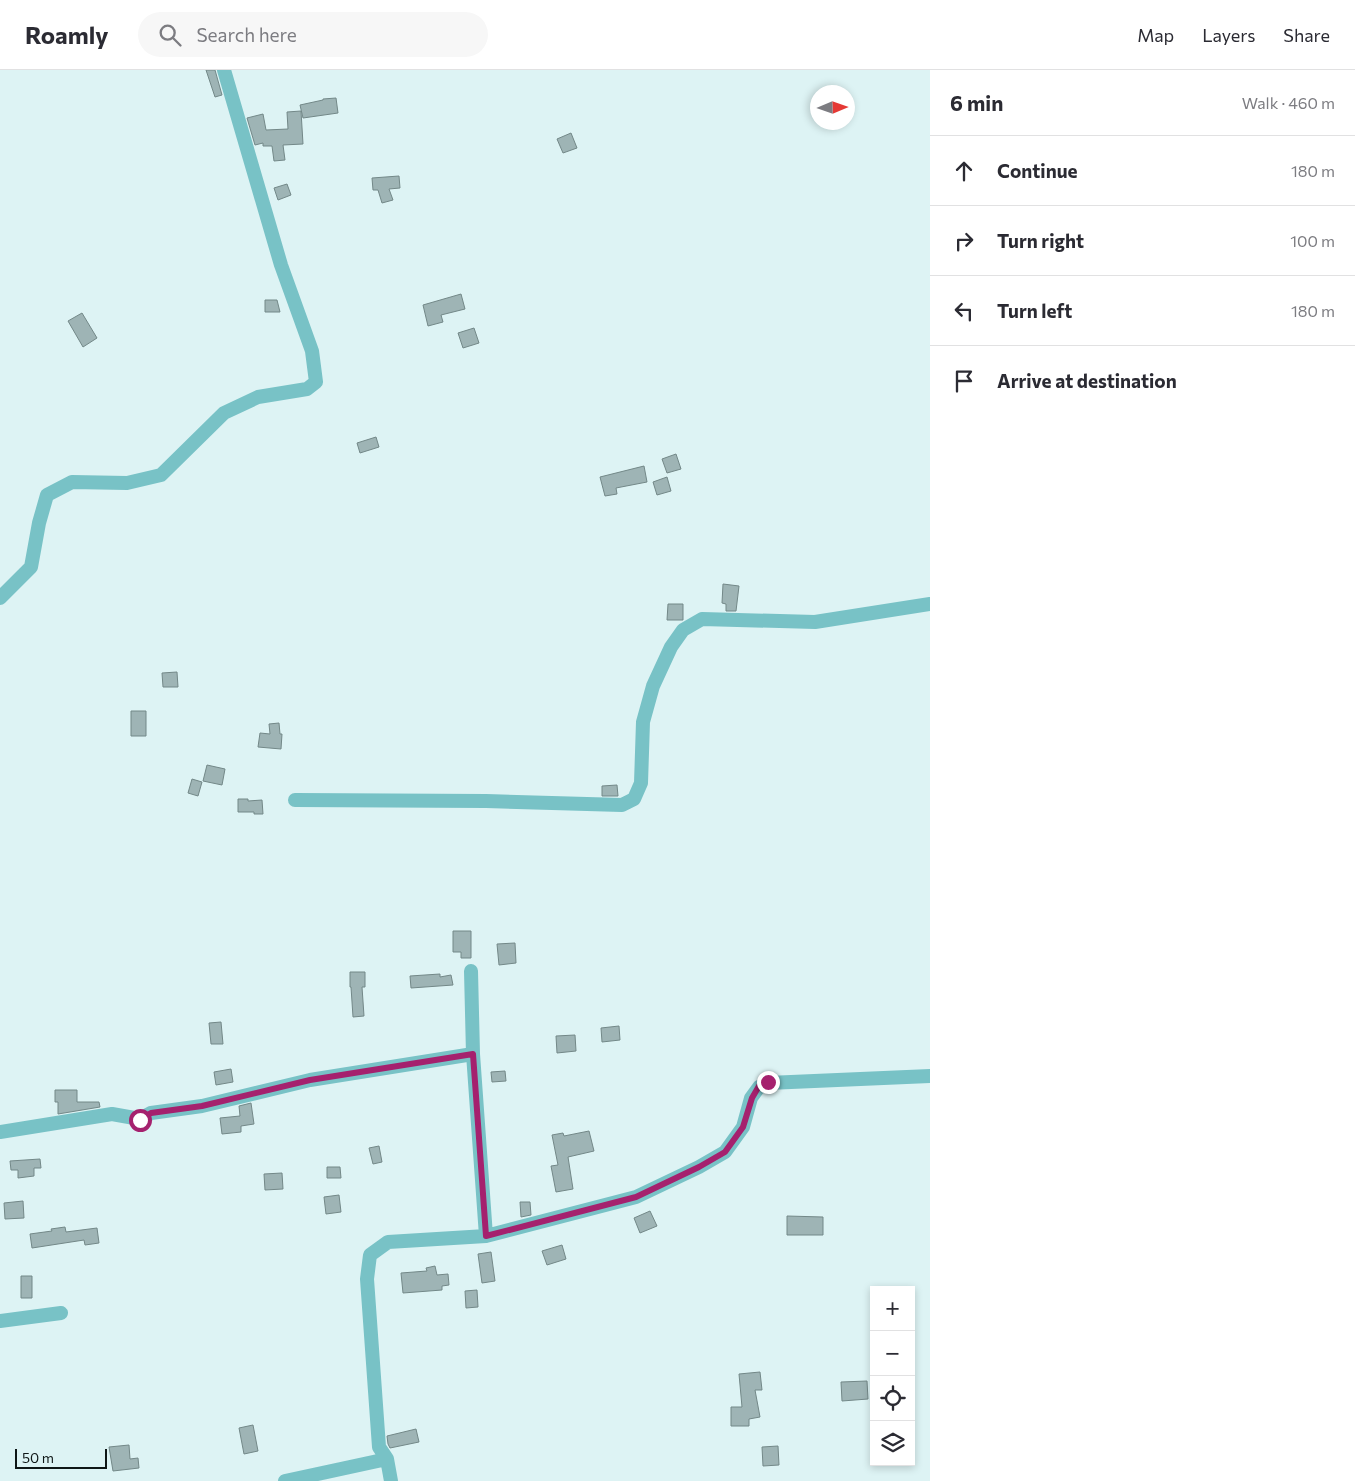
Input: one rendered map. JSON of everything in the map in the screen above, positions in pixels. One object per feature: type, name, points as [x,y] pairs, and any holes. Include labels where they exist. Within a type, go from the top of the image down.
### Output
[{"type":"street","points":[[0,598],[31,567],[39,523],[47,495],[72,482],[127,482],[162,475],[224,413],[258,397],[307,389],[316,382],[312,352],[282,265],[224,70]]},
{"type":"street","points":[[296,800],[622,804],[634,799],[641,783],[643,722],[653,686],[671,647],[683,630],[702,619],[814,622],[930,604]]},
{"type":"street","points":[[471,971],[473,1054],[486,1236]]},
{"type":"street","points":[[0,1132],[112,1114],[140,1120],[151,1113],[202,1106],[310,1080],[473,1054]]},
{"type":"street","points":[[391,1481],[387,1459],[379,1447],[367,1279],[370,1255],[388,1242],[486,1236],[636,1197],[699,1167],[725,1152],[743,1127],[752,1098],[759,1086],[768,1082],[930,1076]]},
{"type":"street","points":[[0,1321],[61,1313]]},
{"type":"street","points":[[286,1481],[387,1459]]},
{"type":"building","points":[[206,70],[215,70],[222,95],[215,97]]},
{"type":"building","points":[[336,98],[338,113],[303,118],[300,105]]},
{"type":"building","points":[[301,111],[303,144],[283,145],[285,160],[274,161],[272,146],[263,146],[263,143],[255,145],[247,118],[263,114],[266,130],[288,129],[287,112]]},
{"type":"building","points":[[571,133],[577,148],[563,153],[557,139]]},
{"type":"building","points":[[399,176],[400,188],[389,189],[393,200],[382,203],[378,190],[373,190],[372,178]]},
{"type":"building","points":[[287,184],[291,195],[278,200],[274,188]]},
{"type":"building","points":[[461,294],[465,309],[441,315],[443,322],[428,326],[423,305]]},
{"type":"building","points":[[265,300],[277,300],[280,312],[265,312]]},
{"type":"building","points":[[82,313],[97,338],[83,347],[68,321]]},
{"type":"building","points":[[474,328],[479,343],[463,348],[458,333]]},
{"type":"building","points":[[376,437],[379,447],[360,453],[357,443]]},
{"type":"building","points":[[676,454],[681,469],[667,473],[662,459]]},
{"type":"building","points":[[644,466],[647,482],[616,488],[617,494],[605,496],[600,477]]},
{"type":"building","points":[[667,477],[671,491],[657,495],[653,482]]},
{"type":"building","points":[[723,584],[739,586],[736,611],[726,611],[726,604],[722,603]]},
{"type":"building","points":[[668,604],[683,604],[683,620],[667,620]]},
{"type":"building","points":[[177,672],[178,687],[163,687],[162,673]]},
{"type":"building","points":[[131,711],[146,711],[146,736],[131,736]]},
{"type":"building","points":[[279,723],[280,734],[282,734],[281,749],[258,747],[260,733],[270,734],[269,724]]},
{"type":"building","points":[[207,765],[225,769],[222,785],[203,781]]},
{"type":"building","points":[[192,779],[202,782],[198,796],[188,793]]},
{"type":"building","points":[[617,785],[618,796],[602,796],[602,786]]},
{"type":"building","points":[[238,799],[248,799],[248,801],[262,800],[263,814],[238,812]]},
{"type":"building","points":[[453,931],[471,931],[471,958],[461,958],[461,952],[453,952]]},
{"type":"building","points":[[515,943],[516,963],[499,965],[497,944]]},
{"type":"building","points":[[350,972],[365,972],[365,987],[362,987],[364,1016],[353,1017]]},
{"type":"building","points":[[440,974],[440,977],[451,975],[453,985],[411,988],[410,976]]},
{"type":"building","points":[[221,1022],[223,1044],[211,1044],[209,1023]]},
{"type":"building","points":[[619,1026],[620,1040],[602,1042],[601,1028]]},
{"type":"building","points":[[575,1035],[576,1051],[557,1053],[556,1036]]},
{"type":"building","points":[[231,1069],[233,1082],[216,1085],[214,1072]]},
{"type":"building","points":[[505,1071],[506,1081],[492,1082],[491,1072]]},
{"type":"building","points":[[55,1090],[77,1090],[77,1102],[99,1102],[100,1107],[58,1114]]},
{"type":"building","points":[[251,1103],[254,1124],[241,1126],[241,1132],[222,1134],[220,1118],[240,1116],[239,1106]]},
{"type":"building","points":[[589,1131],[594,1151],[568,1157],[573,1189],[556,1192],[551,1166],[558,1165],[552,1135],[563,1133],[564,1136]]},
{"type":"building","points":[[379,1146],[382,1162],[373,1164],[369,1148]]},
{"type":"building","points":[[40,1159],[41,1168],[34,1168],[34,1176],[18,1178],[18,1170],[11,1170],[10,1161]]},
{"type":"building","points":[[327,1167],[340,1167],[341,1178],[327,1178]]},
{"type":"building","points":[[282,1173],[283,1189],[265,1190],[264,1174]]},
{"type":"building","points":[[339,1195],[341,1212],[326,1214],[324,1197]]},
{"type":"building","points":[[23,1201],[24,1218],[5,1219],[4,1203]]},
{"type":"building","points":[[520,1202],[530,1202],[531,1215],[521,1217]]},
{"type":"building","points":[[650,1211],[657,1226],[640,1233],[634,1218]]},
{"type":"building","points":[[787,1216],[823,1217],[823,1235],[787,1235]]},
{"type":"building","points":[[65,1227],[66,1232],[97,1228],[99,1243],[85,1245],[84,1240],[32,1248],[30,1234]]},
{"type":"building","points":[[562,1245],[566,1259],[547,1265],[542,1251]]},
{"type":"building","points":[[491,1252],[495,1281],[482,1283],[478,1254]]},
{"type":"building","points":[[435,1266],[437,1275],[448,1274],[449,1285],[442,1286],[442,1290],[403,1293],[401,1273],[427,1271],[426,1268]]},
{"type":"building","points":[[21,1276],[32,1276],[32,1298],[21,1298]]},
{"type":"building","points":[[477,1290],[478,1307],[466,1308],[465,1291]]},
{"type":"building","points":[[760,1372],[762,1390],[755,1390],[760,1417],[749,1419],[749,1426],[731,1426],[731,1407],[742,1407],[739,1374]]},
{"type":"building","points":[[867,1381],[868,1399],[842,1401],[841,1382]]},
{"type":"building","points":[[253,1425],[258,1451],[244,1454],[239,1428]]},
{"type":"building","points":[[416,1429],[419,1442],[390,1448],[387,1436]]},
{"type":"building","points":[[129,1445],[130,1459],[138,1458],[139,1468],[113,1471],[109,1447]]},
{"type":"building","points":[[778,1446],[779,1465],[763,1466],[762,1447]]},
{"type":"route","points":[[140,1120],[151,1113],[202,1106],[310,1080],[473,1054],[486,1236],[636,1197],[699,1167],[725,1152],[743,1127],[752,1098],[759,1086],[768,1082]]}]
